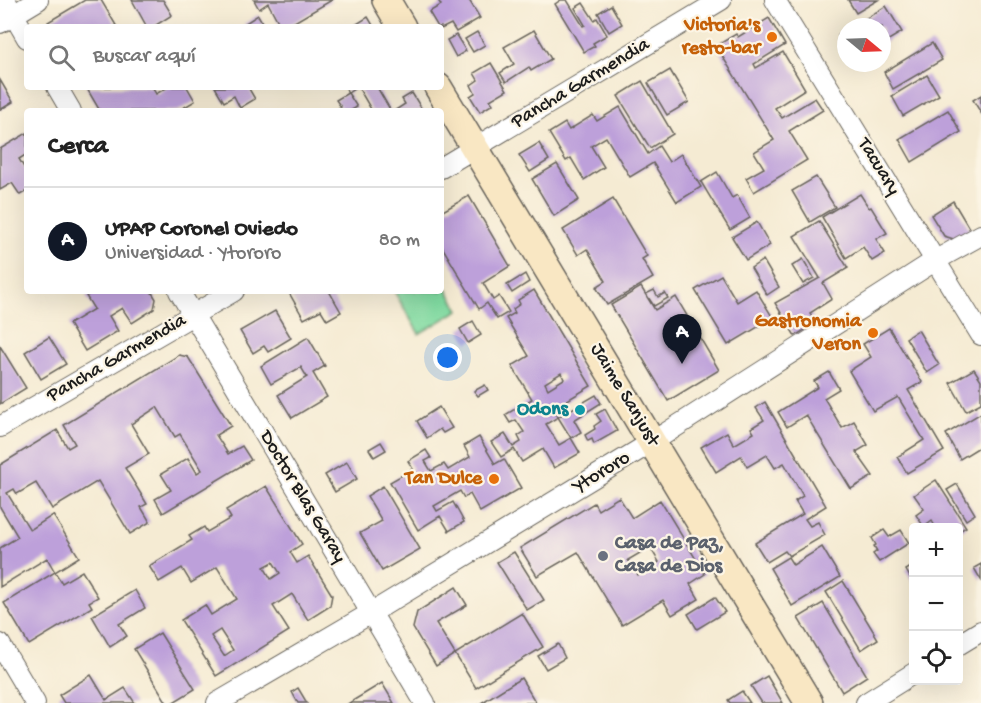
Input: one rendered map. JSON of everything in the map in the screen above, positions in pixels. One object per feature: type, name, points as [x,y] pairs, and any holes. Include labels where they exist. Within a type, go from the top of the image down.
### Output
[{"type":"main road","points":[[386,0],[400,24]]},
{"type":"main road","name":"Jaime Sanjust","points":[[440,90],[809,703]]},
{"type":"street","points":[[24,34],[6,12],[38,0]]},
{"type":"street","name":"Pancha Garmendia","points":[[444,166],[721,0]]},
{"type":"street","name":"Tacuary","points":[[775,0],[981,335]]},
{"type":"street","points":[[59,90],[69,108]]},
{"type":"street","name":"Ytororo","points":[[218,703],[652,442],[936,260],[981,235]]},
{"type":"street","name":"Doctor Blas Garay","points":[[181,294],[425,703]]},
{"type":"street","name":"Pancha Garmendia","points":[[0,427],[229,294]]},
{"type":"street","points":[[963,642],[981,631]]},
{"type":"street","points":[[0,644],[35,703]]},
{"type":"street","points":[[866,703],[909,676]]},
{"type":"green space","points":[[444,284],[459,310],[419,334],[396,294],[444,294]]},
{"type":"building","points":[[85,0],[101,0],[115,24],[49,24],[48,22]]},
{"type":"building","points":[[132,0],[163,0],[172,15],[158,24],[145,24]]},
{"type":"building","points":[[254,0],[332,0],[291,24],[279,24],[268,3],[259,9]]},
{"type":"building","points":[[438,0],[469,0],[480,18],[456,32],[451,24],[444,28],[444,24],[436,24],[429,12],[441,5]]},
{"type":"building","points":[[561,0],[567,0],[583,26],[585,25],[575,8],[583,3],[594,20],[597,18],[607,35],[593,43],[595,46],[584,52],[555,4]]},
{"type":"building","points":[[848,0],[878,0],[856,13]]},
{"type":"building","points":[[611,5],[622,24],[609,32],[598,13]]},
{"type":"building","points":[[886,6],[902,32],[891,39],[891,18],[867,18]]},
{"type":"building","points":[[258,15],[263,24],[244,24]]},
{"type":"building","points":[[368,17],[372,24],[357,24]]},
{"type":"building","points":[[769,18],[785,45],[754,64],[756,68],[783,52],[805,89],[775,108],[782,118],[815,98],[823,110],[789,131],[807,160],[754,192],[746,178],[764,168],[754,152],[774,140],[716,46],[736,34],[738,37]]},
{"type":"building","points":[[534,30],[551,59],[531,71],[529,67],[506,82],[500,73],[514,64],[504,47]]},
{"type":"building","points":[[477,32],[485,45],[473,52],[465,39]]},
{"type":"building","points":[[456,35],[466,51],[456,57],[447,40]]},
{"type":"building","points":[[932,43],[942,60],[893,89],[884,72],[891,72],[891,68]]},
{"type":"building","points":[[491,63],[507,90],[490,100],[493,104],[480,112],[470,96],[475,93],[471,85],[478,80],[474,73]]},
{"type":"building","points":[[670,70],[689,102],[667,115],[648,83]]},
{"type":"building","points":[[927,75],[939,95],[903,116],[892,96]]},
{"type":"building","points":[[0,80],[13,102],[0,110]]},
{"type":"building","points":[[642,81],[673,134],[650,148],[618,96]]},
{"type":"building","points":[[88,90],[154,90],[156,94],[163,90],[189,90],[195,101],[183,108],[98,108]]},
{"type":"building","points":[[217,90],[250,90],[255,99],[240,108],[234,96],[224,102]]},
{"type":"building","points":[[360,90],[379,90],[389,108],[370,108]]},
{"type":"building","points":[[348,93],[357,107],[339,108],[341,107],[336,100]]},
{"type":"building","points":[[412,93],[421,108],[399,108],[405,104],[402,99]]},
{"type":"building","points":[[981,95],[981,113],[973,100]]},
{"type":"building","points":[[620,107],[648,154],[659,146],[669,162],[681,154],[701,187],[677,202],[653,163],[630,177],[606,137],[591,146],[604,167],[584,180],[571,158],[566,161],[549,133],[565,123],[569,130],[593,115],[597,121]]},
{"type":"building","points":[[948,110],[961,132],[912,162],[899,139]]},
{"type":"building","points":[[24,135],[24,156],[19,159],[24,167],[24,193],[20,195],[12,183],[0,190],[0,149]]},
{"type":"building","points":[[539,143],[549,160],[530,172],[519,155]]},
{"type":"building","points":[[557,164],[579,200],[554,216],[532,179]]},
{"type":"building","points":[[717,172],[732,198],[737,195],[750,218],[730,230],[701,182]]},
{"type":"building","points":[[816,177],[835,207],[810,222],[792,191]]},
{"type":"building","points":[[860,194],[887,233],[876,239],[885,253],[872,261],[863,247],[846,258],[822,217]]},
{"type":"building","points":[[469,196],[510,266],[483,283],[493,300],[499,296],[509,312],[497,319],[487,303],[479,309],[444,250],[444,210]]},
{"type":"building","points":[[613,199],[647,256],[642,259],[653,278],[607,305],[596,287],[606,281],[587,249],[578,255],[563,230]]},
{"type":"building","points":[[953,201],[972,233],[960,241],[944,236],[931,215]]},
{"type":"building","points":[[819,221],[848,268],[823,283],[832,299],[810,313],[816,323],[795,336],[775,303],[820,278],[794,236]]},
{"type":"building","points":[[757,222],[770,245],[746,260],[732,237]]},
{"type":"building","points":[[803,259],[814,278],[803,284],[792,266]]},
{"type":"building","points":[[763,260],[779,287],[767,295],[751,268]]},
{"type":"building","points":[[525,274],[529,282],[512,293],[507,285]]},
{"type":"building","points":[[721,275],[737,302],[756,290],[773,318],[728,345],[695,290]]},
{"type":"building","points":[[641,287],[655,310],[676,297],[719,370],[668,401],[611,305]]},
{"type":"building","points":[[534,290],[591,386],[554,408],[558,417],[546,424],[559,445],[571,438],[580,453],[554,468],[543,449],[522,462],[514,449],[501,457],[491,442],[505,434],[513,447],[521,442],[518,436],[524,432],[516,420],[510,423],[505,415],[532,399],[512,366],[529,356],[506,318],[515,313],[513,309],[520,304],[518,300]],"holes":[[[561,373],[564,379],[548,389],[545,383]]]},
{"type":"building","points":[[654,290],[658,297],[665,293],[668,298],[654,306],[646,294]]},
{"type":"building","points":[[89,294],[153,294],[156,299],[154,309],[132,323],[122,308],[109,316],[118,331],[85,351],[69,324],[94,309],[86,296]]},
{"type":"building","points":[[290,294],[331,294],[341,312],[327,320],[321,310],[304,319]]},
{"type":"building","points":[[275,311],[291,338],[268,352],[264,346],[253,353],[240,331]]},
{"type":"building","points":[[473,321],[481,335],[468,343],[460,329]]},
{"type":"building","points":[[889,328],[922,382],[908,390],[944,451],[907,473],[897,457],[924,440],[898,397],[873,411],[849,371],[871,357],[863,344]]},
{"type":"building","points":[[918,330],[939,365],[927,373],[906,338]]},
{"type":"building","points":[[49,337],[66,364],[41,379],[25,352]]},
{"type":"building","points":[[308,337],[325,366],[313,373],[327,397],[292,418],[278,395],[307,377],[301,367],[271,384],[261,366]]},
{"type":"building","points":[[0,346],[26,388],[0,404]]},
{"type":"building","points":[[179,355],[188,357],[231,426],[216,435],[228,454],[242,446],[251,460],[163,513],[155,499],[171,490],[161,474],[188,458],[197,473],[202,470],[180,434],[175,437],[157,407],[131,424],[149,454],[125,468],[147,504],[141,507],[150,522],[130,534],[98,481],[52,509],[36,483],[17,494],[14,489],[7,493],[30,530],[53,515],[79,557],[55,572],[47,558],[0,587],[0,548],[18,537],[0,507],[0,465],[57,430],[68,448],[75,444],[64,425]]},
{"type":"building","points":[[974,369],[981,380],[981,403],[966,411],[950,383]]},
{"type":"building","points":[[829,372],[839,389],[824,398],[842,428],[854,421],[868,445],[856,452],[873,476],[851,489],[806,415],[787,427],[778,412],[818,387],[814,381]]},
{"type":"building","points":[[485,385],[488,390],[478,396],[474,391]]},
{"type":"building","name":"Odons","points":[[596,395],[601,403],[574,420],[581,432],[571,438],[558,417]]},
{"type":"building","points":[[765,402],[826,506],[805,519],[810,526],[818,522],[825,535],[789,556],[785,551],[767,562],[755,543],[803,514],[795,501],[803,496],[784,463],[775,468],[767,455],[747,467],[741,456],[716,472],[701,447],[727,432],[734,445],[754,433],[751,428],[764,420],[756,408]]},
{"type":"building","points":[[439,407],[452,428],[443,433],[440,429],[427,438],[417,421]]},
{"type":"building","points":[[605,409],[617,431],[594,444],[592,439],[588,441],[585,435],[595,429],[594,426],[601,421],[596,414]]},
{"type":"building","points":[[981,413],[981,446],[960,459],[946,434]]},
{"type":"building","points":[[479,437],[495,464],[504,459],[521,488],[480,512],[470,494],[464,498],[460,491],[434,506],[437,511],[453,502],[464,522],[449,531],[440,516],[418,530],[390,482],[413,469],[408,461],[426,450],[431,458],[425,461],[431,471],[444,464],[448,470],[470,457],[464,446]]},
{"type":"building","points":[[381,442],[386,450],[374,457],[369,449]]},
{"type":"building","points":[[347,462],[357,479],[335,492],[325,475]]},
{"type":"building","points":[[936,480],[966,527],[963,529],[963,523],[933,523],[932,521],[921,523],[916,515],[924,509],[914,495]]},
{"type":"building","points":[[957,484],[975,514],[966,520],[947,490]]},
{"type":"building","points":[[266,486],[302,544],[290,552],[297,563],[308,556],[332,595],[330,606],[308,620],[292,594],[273,606],[289,631],[216,676],[181,620],[205,605],[211,615],[237,599],[217,567],[191,583],[182,568],[159,582],[149,566],[192,540],[189,536],[204,527],[207,532],[231,518],[226,510]],"holes":[[[273,562],[280,573],[271,579],[264,567]],[[220,630],[233,650],[224,656],[211,636]]]},
{"type":"building","points":[[383,486],[420,549],[382,571],[360,533],[382,521],[367,496]]},
{"type":"building","points":[[619,497],[632,518],[660,500],[705,574],[690,584],[699,599],[672,615],[663,600],[622,625],[578,552],[537,576],[520,548],[594,503],[598,510]],"holes":[[[650,547],[659,562],[638,575],[628,560]]]},
{"type":"building","points":[[884,530],[889,537],[901,530],[909,543],[879,562],[873,554],[877,551],[872,538]]},
{"type":"building","points":[[822,547],[840,577],[792,606],[770,568],[788,557],[793,565]]},
{"type":"building","points":[[514,552],[544,600],[527,610],[497,562]]},
{"type":"building","points":[[981,564],[981,580],[974,568]]},
{"type":"building","points":[[82,571],[98,597],[89,602],[92,607],[29,645],[4,603],[55,572],[62,583]]},
{"type":"building","points":[[843,581],[878,639],[861,650],[826,592]]},
{"type":"building","points":[[456,587],[467,605],[436,623],[455,654],[436,666],[413,628],[417,612]]},
{"type":"building","points":[[135,590],[145,608],[119,624],[127,636],[110,647],[92,616]]},
{"type":"building","points":[[715,597],[725,612],[697,629],[688,614]]},
{"type":"building","points":[[823,603],[867,676],[842,692],[798,618]]},
{"type":"building","points":[[522,613],[543,647],[476,688],[455,654]]},
{"type":"building","points":[[160,633],[195,689],[172,703],[167,703],[134,649]]},
{"type":"building","points":[[558,644],[565,658],[546,669],[538,656]]},
{"type":"building","points":[[91,675],[106,700],[125,688],[135,703],[64,703],[59,695]]},
{"type":"building","points":[[767,676],[783,703],[762,703],[751,686]]},
{"type":"building","points":[[521,678],[536,703],[481,703]]},
{"type":"building","points":[[382,683],[394,703],[349,703],[364,694]]},
{"type":"building","points":[[298,688],[307,703],[298,703],[292,692]]},
{"type":"building","points":[[742,691],[750,703],[730,703],[728,700]]},
{"type":"place","name":"Victoria's resto-bar","points":[[772,37]]},
{"type":"place","name":"Gastronomia Veron","points":[[873,333]]},
{"type":"place","name":"UPAP Coronel Oviedo","points":[[682,364]]},
{"type":"place","name":"Odons","points":[[580,410]]},
{"type":"place","name":"Tan Dulce","points":[[494,479]]},
{"type":"place","name":"Casa de Paz, Casa de Dios","points":[[603,556]]}]
